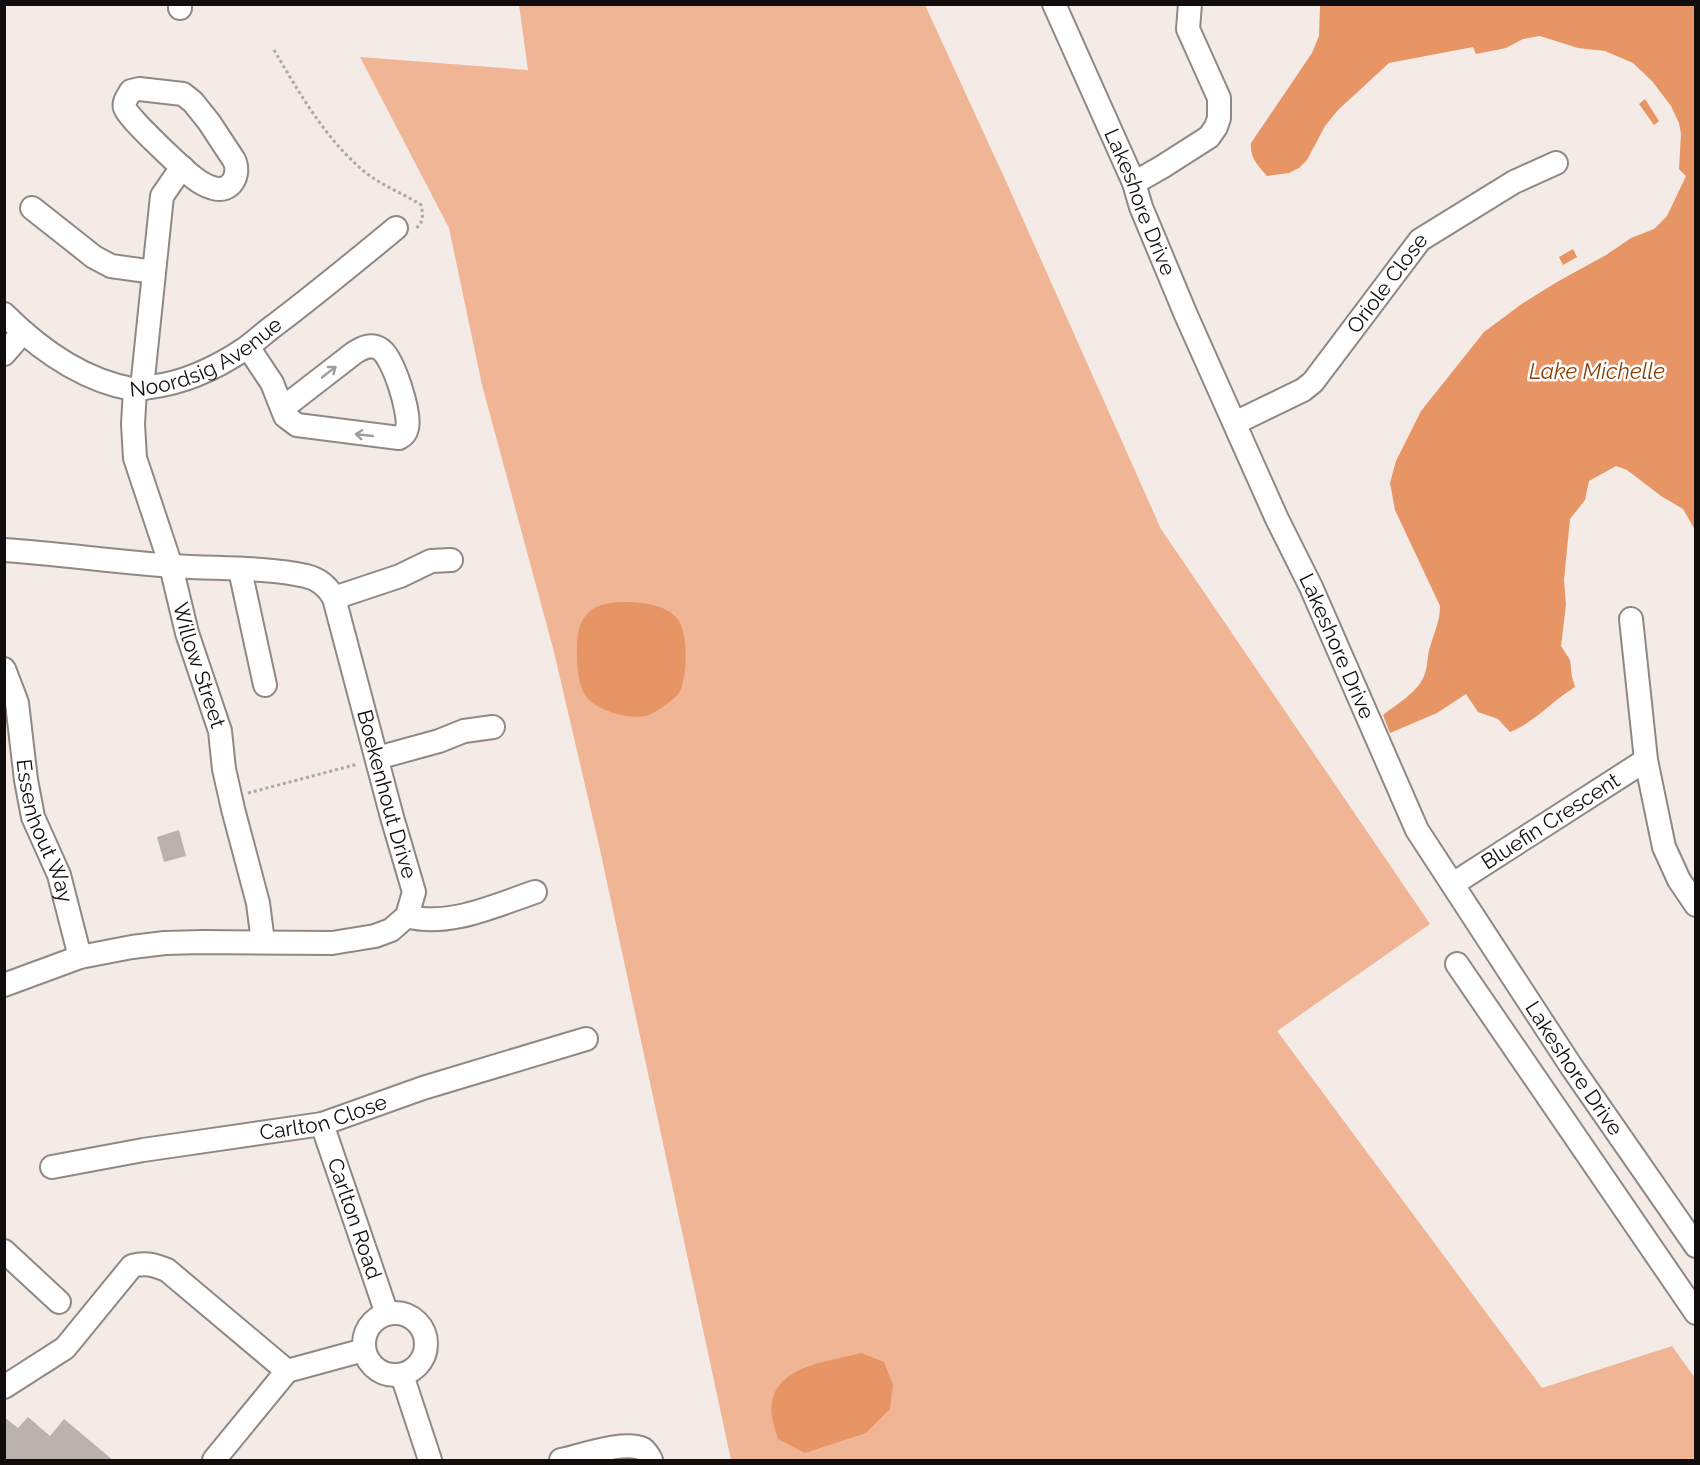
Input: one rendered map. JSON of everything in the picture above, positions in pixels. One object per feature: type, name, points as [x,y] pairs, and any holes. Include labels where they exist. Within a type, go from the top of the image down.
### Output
[{"type":"street","name":"Lakeshore Drive","points":[[1054,4],[1134,183],[1141,207],[1186,315],[1277,519],[1311,587],[1417,830],[1571,1066],[1695,1246]]},
{"type":"street","points":[[1134,183],[1209,137],[1219,118],[1221,107],[1219,98],[1188,29],[1190,4]]},
{"type":"street","points":[[139,89],[183,94],[193,102],[209,122],[238,168],[235,179],[225,188],[217,190],[200,182],[182,167],[128,116],[124,109],[131,91],[139,89]]},
{"type":"street","name":"Oriole Close","points":[[1235,423],[1303,390],[1312,382],[1420,240],[1515,182],[1556,163]]},
{"type":"street","name":"Willow Street","points":[[182,167],[162,195],[133,424],[135,458],[171,566],[187,633],[220,731],[224,770],[258,903],[263,942]]},
{"type":"street","points":[[32,208],[94,257],[111,266],[154,272]]},
{"type":"street","name":"Noordsig Avenue","points":[[4,314],[62,362],[99,379],[138,389],[167,385],[214,366],[248,347],[396,228]]},
{"type":"street","points":[[4,354],[23,332]]},
{"type":"street","points":[[248,347],[272,383],[285,416],[297,425],[399,438],[403,436],[407,428],[401,393],[391,362],[385,352],[372,346],[354,352],[283,408]]},
{"type":"street","points":[[4,550],[307,576],[329,588],[334,598],[400,576],[431,561],[451,560]]},
{"type":"street","points":[[240,570],[265,685]]},
{"type":"street","name":"Boekenhout Drive","points":[[334,598],[414,892],[407,916]]},
{"type":"street","name":"Bluefin Crescent","points":[[1631,619],[1646,760],[1664,848],[1679,880],[1695,904]]},
{"type":"street","name":"Essenhout Way","points":[[4,669],[17,704],[33,817],[59,875],[80,957]]},
{"type":"street","points":[[377,758],[439,741],[464,731],[494,727]]},
{"type":"street","name":"Bluefin Crescent","points":[[1453,884],[1646,760]]},
{"type":"street","points":[[4,985],[80,957],[165,943],[332,943],[375,936],[391,930],[407,916],[418,920],[450,918],[489,908],[535,892]]},
{"type":"street","points":[[1457,964],[1695,1313]]},
{"type":"street","name":"Carlton Close","points":[[52,1167],[143,1150],[322,1124],[423,1088],[586,1040]]},
{"type":"street","name":"Carlton Road","points":[[322,1124],[387,1314]]},
{"type":"street","points":[[4,1251],[59,1302]]},
{"type":"street","points":[[4,1388],[65,1348],[132,1266],[142,1263],[167,1270],[287,1371]]},
{"type":"street","points":[[387,1314],[407,1315],[422,1328],[436,1335],[418,1365],[402,1375],[382,1373],[368,1359],[364,1350],[364,1341],[371,1324],[387,1314]]},
{"type":"street","points":[[214,1461],[287,1371],[364,1350]]},
{"type":"street","points":[[402,1375],[430,1461]]},
{"type":"street","points":[[561,1461],[600,1451],[635,1446],[646,1450],[651,1461]]},
{"type":"path","points":[[274,50],[323,127],[348,157],[367,174],[421,205],[423,215],[419,226],[412,231],[396,228]]},
{"type":"path","points":[[230,798],[377,758]]},
{"type":"shaded area","points":[[519,5],[925,5],[1161,529],[1430,924],[1277,1031],[1542,1388],[1672,1346],[1695,1378],[1695,1460],[731,1460],[599,845],[554,652],[482,385],[449,228],[360,57],[528,70]]},
{"type":"water","name":"Lake Michelle","points":[[1320,5],[1695,5],[1695,530],[1683,509],[1661,496],[1627,470],[1616,466],[1589,481],[1585,500],[1570,519],[1564,580],[1566,605],[1561,646],[1570,660],[1575,687],[1527,723],[1510,732],[1498,719],[1478,712],[1466,694],[1437,713],[1390,733],[1383,715],[1412,693],[1421,682],[1440,611],[1440,606],[1395,510],[1390,483],[1396,461],[1421,411],[1484,332],[1523,303],[1557,282],[1606,255],[1631,238],[1654,229],[1667,216],[1686,176],[1679,169],[1681,134],[1679,123],[1671,106],[1652,81],[1633,63],[1605,51],[1578,48],[1540,36],[1523,39],[1506,48],[1476,54],[1473,47],[1389,63],[1338,110],[1325,126],[1307,160],[1299,168],[1289,173],[1267,176],[1253,158],[1251,143],[1312,53],[1319,36]]},
{"type":"water","points":[[1645,99],[1659,121],[1654,125],[1639,104]]},
{"type":"water","points":[[1573,249],[1577,257],[1563,265],[1559,257]]},
{"type":"water","points":[[630,602],[654,605],[676,617],[683,632],[686,654],[684,677],[679,693],[654,713],[638,717],[609,712],[592,702],[582,689],[577,658],[579,627],[587,614],[602,605]]},
{"type":"water","points":[[861,1353],[884,1362],[893,1385],[890,1409],[866,1433],[805,1453],[778,1439],[772,1417],[773,1400],[778,1387],[800,1370]]},
{"type":"building","points":[[179,830],[186,856],[164,862],[157,837]]},
{"type":"building","points":[[4,1417],[18,1428],[28,1417],[50,1436],[64,1419],[114,1461],[4,1461]]}]
